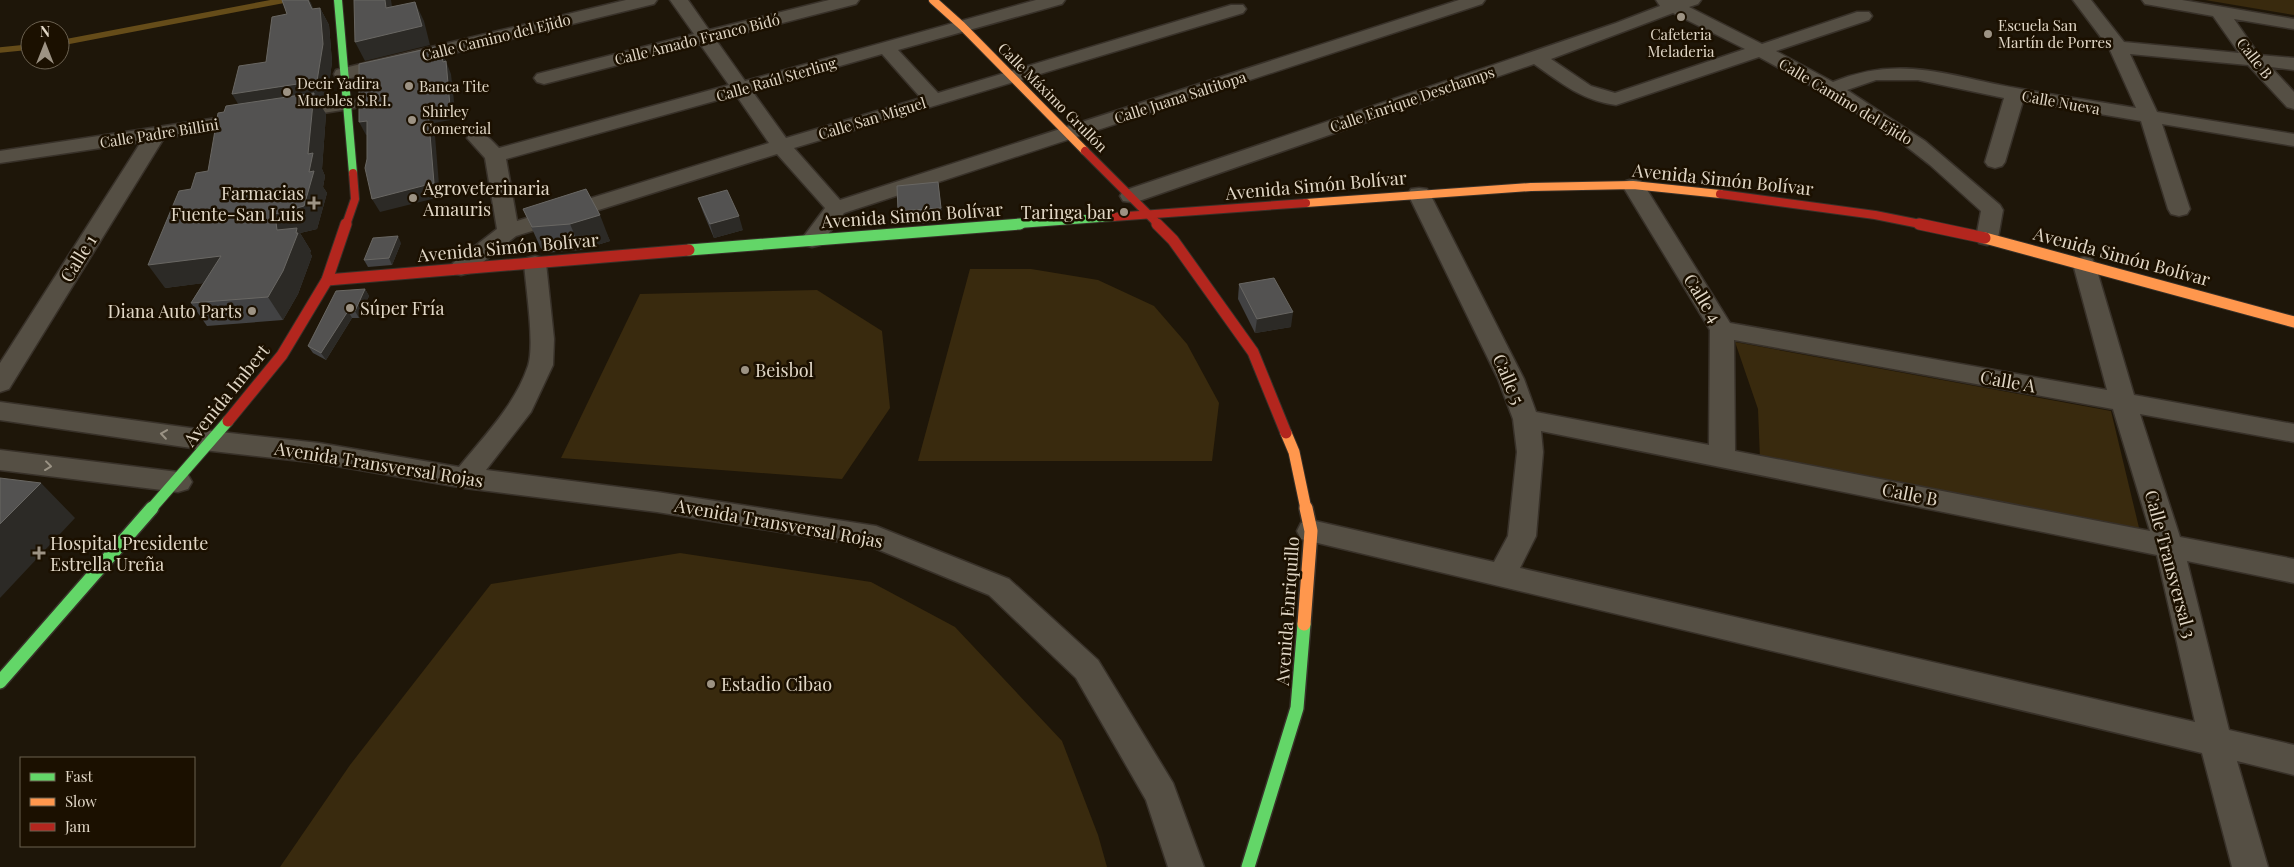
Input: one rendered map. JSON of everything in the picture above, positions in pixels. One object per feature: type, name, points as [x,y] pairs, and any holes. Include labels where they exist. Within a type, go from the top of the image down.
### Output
[{"type":"street","name":"Calle Camino del Ejido","points":[[343,74],[648,0]]},
{"type":"street","points":[[679,0],[781,146],[836,208],[812,240]]},
{"type":"street","name":"Calle Amado Franco Bidó","points":[[544,78],[850,0]]},
{"type":"street","name":"Calle Máximo Grullón","points":[[933,0],[962,26],[1150,216]]},
{"type":"street","name":"Calle Raúl Sterling","points":[[495,156],[1056,0]]},
{"type":"street","name":"Calle Juana Saltitopa","points":[[836,208],[1476,0]]},
{"type":"street","name":"Calle Enrique Deschamps","points":[[1131,196],[1536,57],[1668,4],[1692,0]]},
{"type":"street","points":[[2082,0],[2118,47],[2150,117],[2180,209]]},
{"type":"street","points":[[2151,0],[2294,24]]},
{"type":"street","name":"Avenida Imbert","points":[[0,682],[178,482],[282,356],[328,280],[355,199],[348,104],[343,74],[339,3]]},
{"type":"street","name":"Calle Camino del Ejido","points":[[1668,4],[1761,50],[1867,110],[1917,144],[1992,210],[1987,238]]},
{"type":"street","name":"Calle San Miguel","points":[[508,231],[1010,76],[1237,10]]},
{"type":"street","name":"Calle B","points":[[2219,11],[2254,61],[2294,103]]},
{"type":"street","points":[[1536,57],[1591,94],[1606,99],[1616,99],[1863,16]]},
{"type":"street","points":[[2118,47],[2294,64]]},
{"type":"street","points":[[886,48],[933,100]]},
{"type":"street","name":"Calle Nueva","points":[[1831,90],[1861,77],[1876,74],[1903,74],[1941,78],[2015,94],[2294,140]]},
{"type":"street","points":[[1995,162],[2015,94]]},
{"type":"street","name":"Calle Padre Billini","points":[[0,157],[348,104]]},
{"type":"street","name":"Calle 1","points":[[0,383],[157,133]]},
{"type":"street","points":[[461,268],[508,231],[495,156],[477,138]]},
{"type":"street","name":"Avenida Simón Bolívar","points":[[328,280],[812,240],[1150,216],[1419,194],[1531,187],[1633,185],[1756,197],[1875,215],[1987,238],[2294,322]]},
{"type":"street","name":"Calle 4","points":[[1633,185],[1722,330],[1722,456]]},
{"type":"street","name":"Calle 5","points":[[1419,194],[1511,379],[1526,418],[1530,452],[1522,536],[1502,575]]},
{"type":"street","name":"Avenida Enriquillo","points":[[1150,216],[1173,240],[1253,352],[1294,452],[1311,531],[1297,708],[1248,867]]},
{"type":"street","points":[[465,478],[522,406],[540,365],[542,339],[535,263]]},
{"type":"street","name":"Calle Transversal 3","points":[[2084,264],[2123,401],[2169,546],[2215,742],[2250,867]]},
{"type":"street","name":"Calle A","points":[[1722,330],[2294,433]]},
{"type":"street","name":"Avenida Transversal Rojas","points":[[0,411],[212,441],[319,453],[465,478],[657,502],[876,537],[999,587],[1087,669],[1161,794],[1186,867]]},
{"type":"street","name":"Calle B","points":[[1526,418],[2294,571]]},
{"type":"street","points":[[0,460],[178,482]]},
{"type":"street","points":[[1311,531],[2294,760]]},
{"type":"shaded area","points":[[2205,0],[2294,0],[2294,15]]},
{"type":"shaded area","points":[[970,269],[1031,269],[1098,280],[1154,306],[1187,344],[1219,403],[1212,461],[918,461]]},
{"type":"shaded area","name":"Beisbol","points":[[817,290],[882,331],[890,408],[842,479],[561,458],[640,294]]},
{"type":"shaded area","points":[[1735,342],[2111,411],[2141,536],[1760,459],[1758,409]]},
{"type":"shaded area","name":"Estadio Cibao","points":[[680,553],[871,582],[955,627],[1062,741],[1098,835],[1107,867],[280,867],[350,765],[491,584]]},
{"type":"building","points":[[282,0],[308,0],[312,9],[320,8],[323,44],[317,81],[232,94],[239,66],[266,62],[272,17],[287,14]]},
{"type":"building","points":[[354,0],[385,0],[386,8],[415,2],[422,26],[355,42]]},
{"type":"building","points":[[440,46],[443,62],[446,61],[450,106],[428,110],[434,183],[372,199],[365,168],[367,159],[367,121],[359,122],[359,64]]},
{"type":"building","points":[[314,93],[308,154],[313,153],[309,172],[314,171],[304,206],[275,214],[277,230],[297,228],[296,233],[298,233],[283,271],[268,297],[191,303],[221,256],[148,265],[179,191],[191,189],[196,173],[208,171],[218,113],[224,112],[226,106]]},
{"type":"building","points":[[938,182],[941,208],[898,211],[897,186]]},
{"type":"building","points":[[586,189],[600,215],[570,224],[532,227],[523,209]]},
{"type":"building","points":[[727,190],[739,216],[710,224],[698,198]]},
{"type":"building","points":[[398,236],[389,258],[364,260],[373,238]]},
{"type":"building","points":[[1274,278],[1293,312],[1257,319],[1239,284]]},
{"type":"building","points":[[365,289],[355,311],[348,311],[321,353],[308,346],[336,291]]},
{"type":"building","points":[[0,478],[41,483],[0,524]]},
{"type":"waterway","points":[[70,41],[285,0]]},
{"type":"waterway","points":[[0,50],[20,48]]},
{"type":"traffic: fast","points":[[338,0],[353,173]]},
{"type":"traffic: fast","points":[[689,250],[1113,217]]},
{"type":"traffic: fast","points":[[0,682],[228,421]]},
{"type":"traffic: fast","points":[[1248,867],[1297,708],[1304,624]]},
{"type":"traffic: slow","points":[[933,0],[962,26],[1085,151]]},
{"type":"traffic: slow","points":[[1306,203],[1531,187],[1633,185],[1720,194]]},
{"type":"traffic: slow","points":[[1985,238],[2294,322]]},
{"type":"traffic: slow","points":[[1286,433],[1294,452],[1311,531],[1304,624]]},
{"type":"traffic: jam","points":[[1085,151],[1173,240],[1253,352],[1286,433]]},
{"type":"traffic: jam","points":[[228,421],[282,355],[327,280],[355,199],[353,173]]},
{"type":"traffic: jam","points":[[1720,194],[1875,215],[1985,238]]},
{"type":"traffic: jam","points":[[1113,217],[1306,203]]},
{"type":"traffic: jam","points":[[327,280],[689,250]]},
{"type":"place","name":"Cafeteria Meladeria","points":[[1681,17]]},
{"type":"place","name":"Escuela San Martín de Porres","points":[[1988,34]]},
{"type":"place","name":"Banca Tite","points":[[409,86]]},
{"type":"place","name":"Decir Yadira Muebles S.R.I.","points":[[287,92]]},
{"type":"place","name":"Shirley Comercial","points":[[412,120]]},
{"type":"place","name":"Agroveterinaria Amauris","points":[[413,198]]},
{"type":"place","name":"Farmacias Fuente-San Luis","points":[[314,203]]},
{"type":"place","name":"Taringa bar","points":[[1124,212]]},
{"type":"place","name":"Súper Fría","points":[[350,308]]},
{"type":"place","name":"Diana Auto Parts","points":[[252,311]]},
{"type":"place","name":"Beisbol","points":[[745,370]]},
{"type":"place","name":"Hospital Presidente Estrella Ureña","points":[[39,553]]},
{"type":"place","name":"Estadio Cibao","points":[[711,684]]}]
